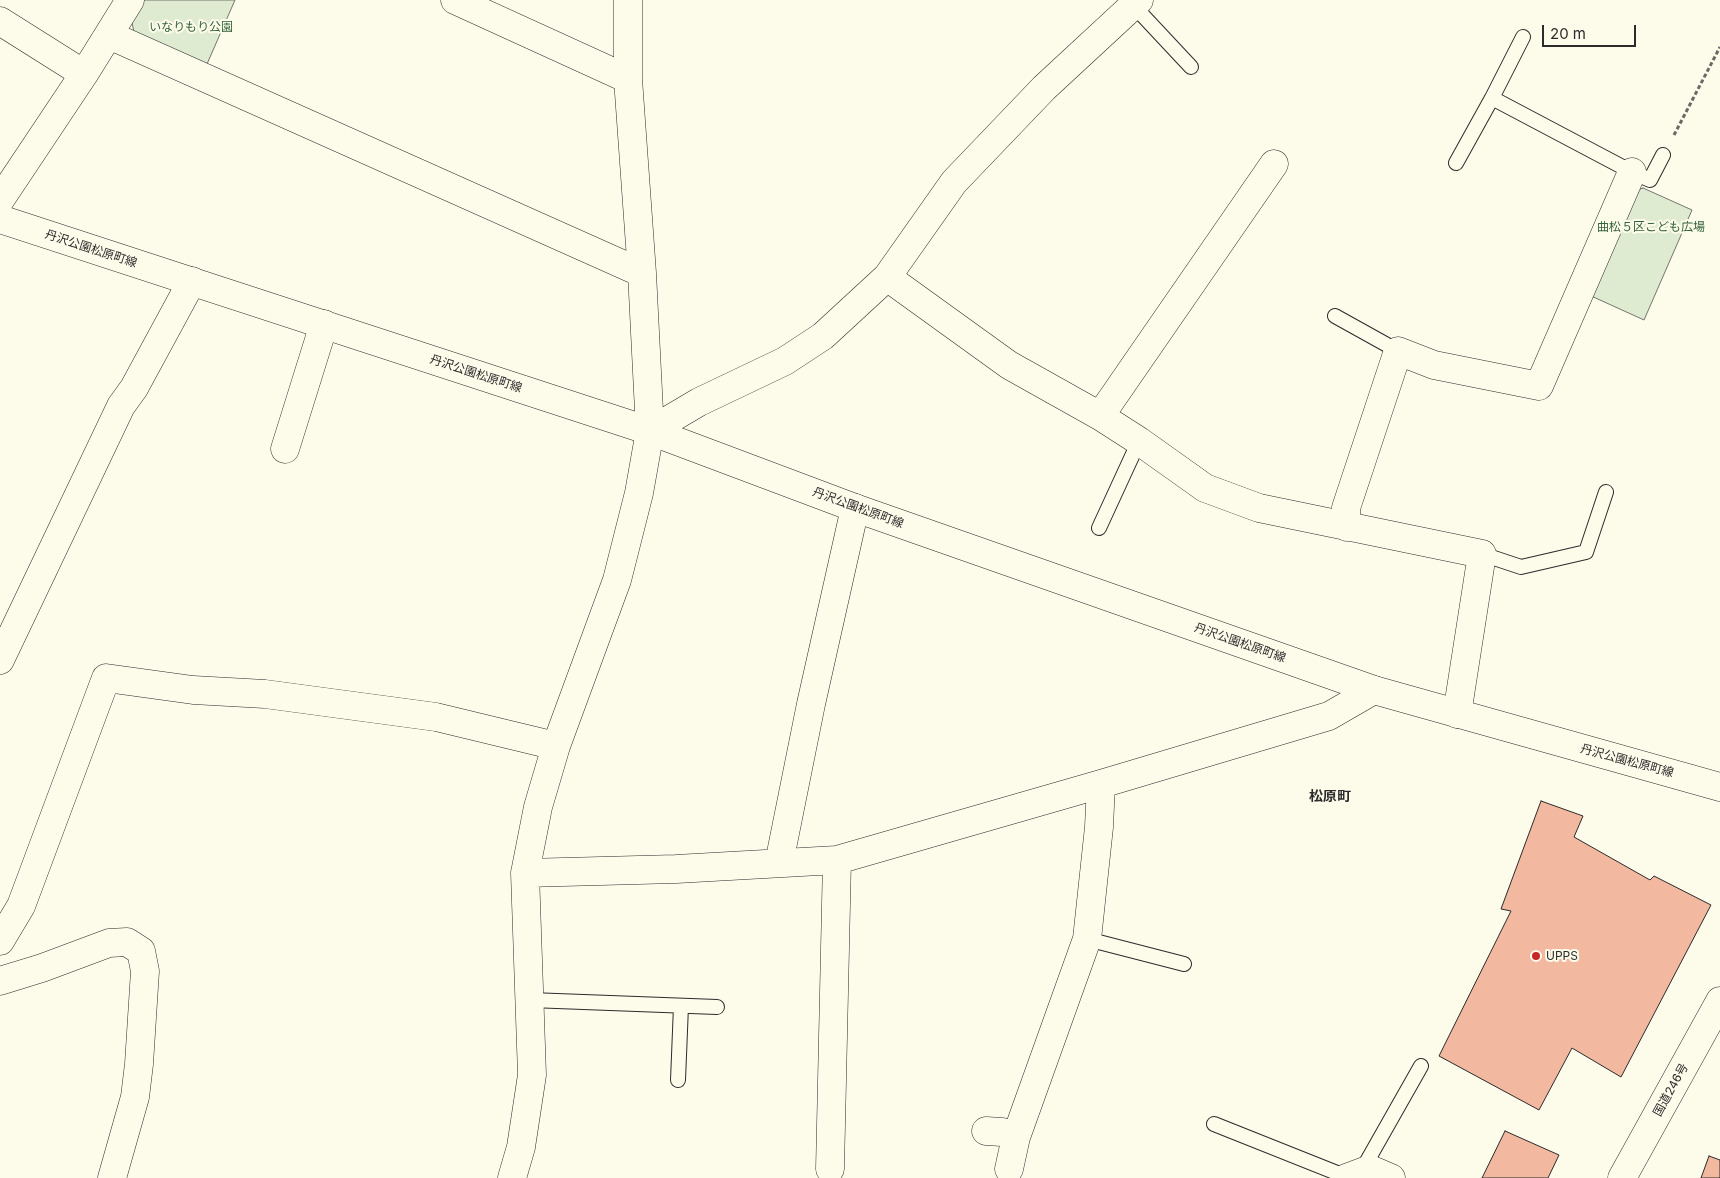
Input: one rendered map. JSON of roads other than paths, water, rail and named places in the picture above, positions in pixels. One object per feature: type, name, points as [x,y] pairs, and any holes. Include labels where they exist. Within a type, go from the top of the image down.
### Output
[{"type":"main road","points":[[0,200],[110,35],[130,0]]},
{"type":"main road","points":[[455,0],[628,79]]},
{"type":"main road","points":[[512,1178],[521,1147],[532,1076],[525,873],[538,807],[556,746],[617,580],[639,493],[650,431],[642,273],[628,79],[628,0]]},
{"type":"main road","points":[[650,431],[699,402],[785,361],[822,336],[887,277],[954,182],[1044,88],[1136,3]]},
{"type":"main road","points":[[0,21],[84,74]]},
{"type":"main road","points":[[110,35],[642,273]]},
{"type":"main road","points":[[1100,416],[1274,164]]},
{"type":"main road","points":[[1347,527],[1346,508],[1398,351],[1434,365],[1539,386],[1632,172]]},
{"type":"main road","name":"丹沢公園松原町線","points":[[0,219],[650,431],[856,508],[1374,690],[1720,787]]},
{"type":"main road","points":[[887,277],[1009,366],[1100,416],[1205,488],[1259,508],[1482,554],[1457,714]]},
{"type":"main road","points":[[0,660],[121,406],[134,388],[192,281]]},
{"type":"main road","points":[[285,449],[324,324]]},
{"type":"main road","points":[[779,863],[811,704],[856,508]]},
{"type":"main road","points":[[0,941],[21,906],[106,678],[193,690],[284,696],[436,717],[556,746]]},
{"type":"main road","points":[[525,873],[676,869],[837,860],[1329,716],[1374,690]]},
{"type":"main road","points":[[1009,1169],[1016,1137],[1087,939],[1099,827],[1101,784]]},
{"type":"main road","points":[[830,1168],[837,860]]},
{"type":"main road","points":[[0,981],[42,968],[109,943],[127,942],[141,951],[145,971],[135,1097],[112,1178]]},
{"type":"main road","name":"国道246号","points":[[1622,1178],[1720,1001]]},
{"type":"main road","points":[[986,1131],[1002,1132],[1016,1137]]},
{"type":"main road","points":[[1351,1176],[1370,1169],[1391,1178]]},
{"type":"lane","points":[[1136,3],[1191,67]]},
{"type":"lane","points":[[1456,163],[1523,37]]},
{"type":"lane","points":[[1492,98],[1650,180],[1663,155]]},
{"type":"lane","points":[[1335,316],[1398,351]]},
{"type":"lane","points":[[1099,528],[1139,441]]},
{"type":"lane","points":[[1482,554],[1521,567],[1586,552],[1606,492]]},
{"type":"lane","points":[[1087,939],[1184,964]]},
{"type":"lane","points":[[530,1000],[717,1007]]},
{"type":"lane","points":[[678,1080],[681,1006]]},
{"type":"lane","points":[[1214,1124],[1351,1176],[1421,1066]]},
{"type":"place","name":"UPPS","points":[[1536,956]]},
{"type":"district","name":"松原町","points":[[1330,797]]},
{"type":"park label","name":"いなりもり公園","points":[[191,27]]},
{"type":"park label","name":"曲松５区こども広場","points":[[1651,227]]}]
